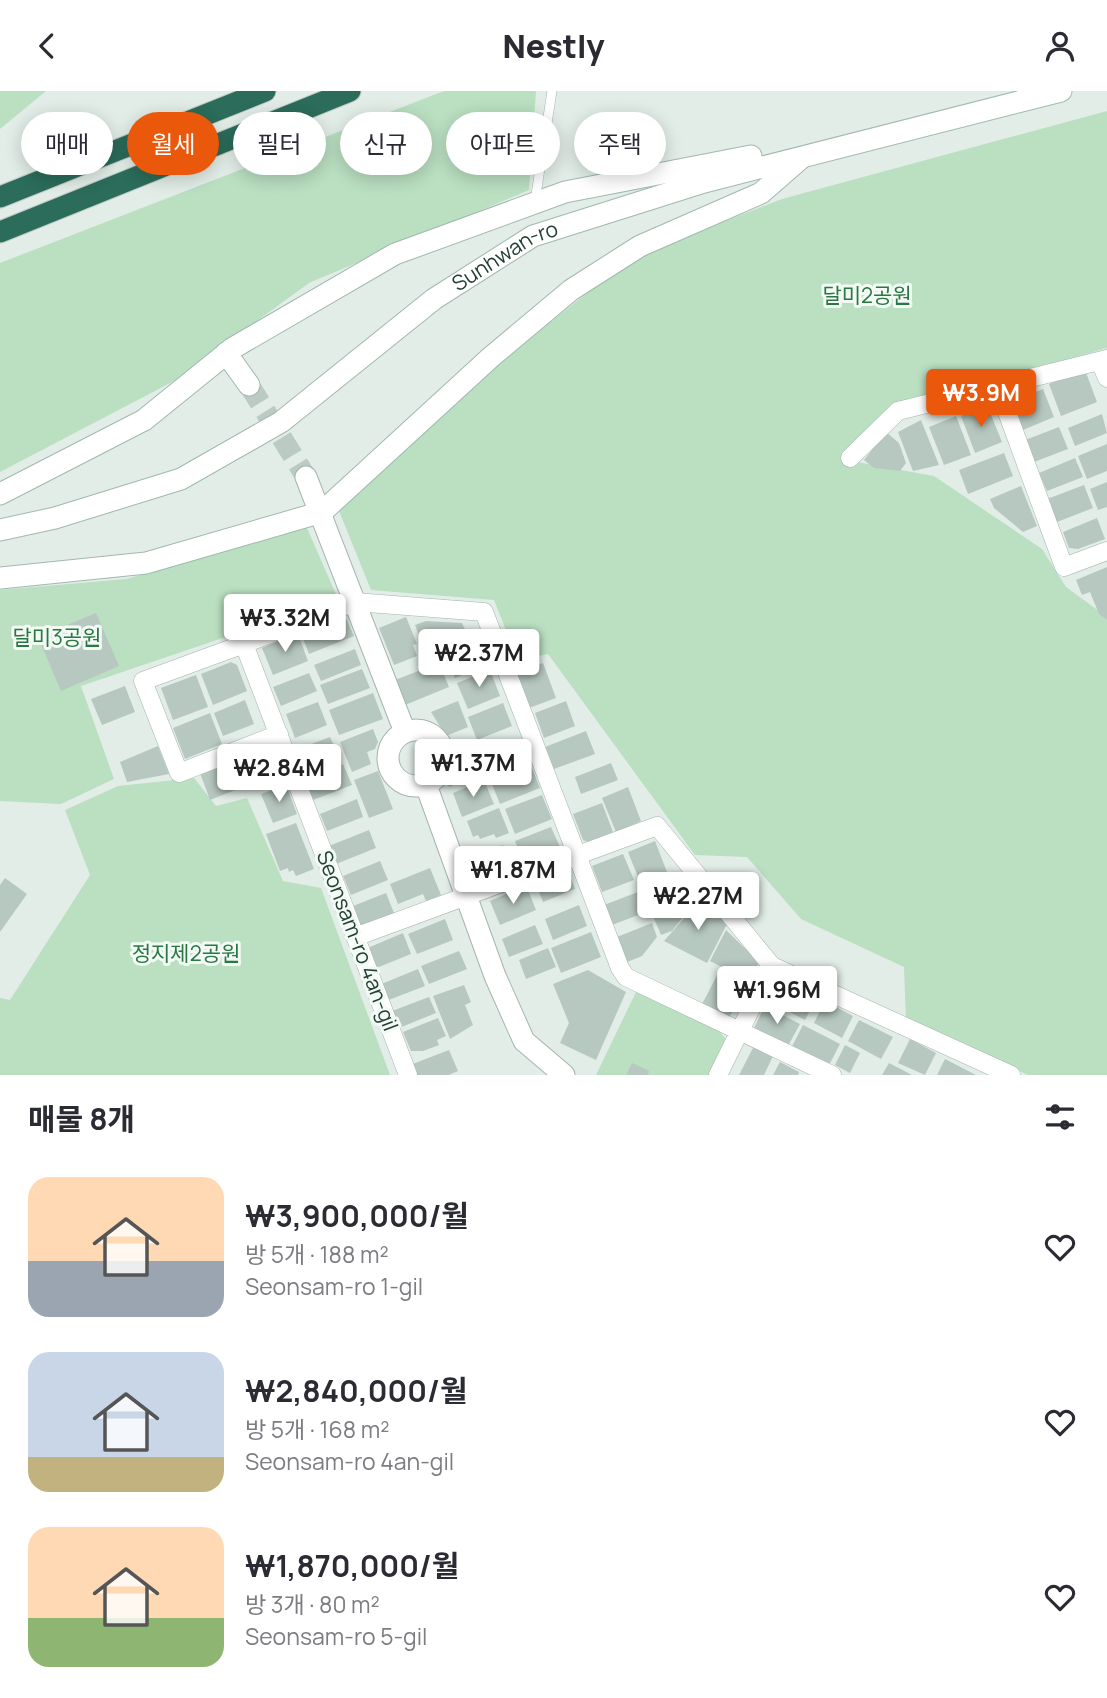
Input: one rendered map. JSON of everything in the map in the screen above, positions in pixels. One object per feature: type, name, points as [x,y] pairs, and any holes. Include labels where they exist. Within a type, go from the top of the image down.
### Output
[{"type":"highway","points":[[0,197],[265,91]]},
{"type":"highway","points":[[0,232],[350,91]]},
{"type":"main road","name":"Sunhwan-ro","points":[[0,530],[55,518],[181,479],[281,422],[433,299],[533,236],[704,182],[1061,91]]},
{"type":"main road","points":[[0,493],[144,420],[226,353],[395,254],[565,192],[775,151],[804,155]]},
{"type":"main road","points":[[0,577],[146,563],[322,512],[491,357],[571,289],[640,246],[761,193],[804,155]]},
{"type":"main road","points":[[226,353],[249,385]]},
{"type":"main road","points":[[306,477],[322,512],[405,732]]},
{"type":"main road","points":[[423,730],[439,740],[443,748],[444,766],[434,781],[426,785],[406,785],[398,780],[388,764],[391,745],[405,732],[423,730]]},
{"type":"main road","points":[[426,785],[495,976],[524,1041],[564,1075]]},
{"type":"street","points":[[850,458],[898,411],[1104,360],[1107,379]]},
{"type":"street","points":[[997,385],[1064,567],[1107,551]]},
{"type":"street","points":[[279,734],[179,773],[143,681],[355,601],[484,612],[576,855],[620,968],[626,977],[832,1075]]},
{"type":"street","name":"Seonsam-ro 4an-gil","points":[[244,644],[408,1075]]},
{"type":"street","points":[[355,937],[657,826],[772,966],[1011,1075]]},
{"type":"street","points":[[718,1075],[772,966]]},
{"type":"lane","points":[[535,203],[552,91]]},
{"type":"green space","points":[[0,91],[46,91],[0,129]]},
{"type":"green space","points":[[444,91],[536,91],[535,112],[446,112],[446,175],[530,175],[529,190],[309,283],[174,381],[0,472],[0,263],[233,173],[233,175],[326,175],[326,137],[340,131],[340,175],[432,175],[432,112],[390,112]]},
{"type":"green space","name":"달미2공원","points":[[1107,111],[1107,348],[895,409],[846,460],[934,476],[1042,549],[1066,587],[1107,617],[1107,1075],[1028,1075],[906,1021],[904,967],[801,919],[747,857],[695,855],[548,654],[518,660],[494,600],[371,590],[339,511],[491,369],[634,256],[782,199]]},
{"type":"green space","name":"달미3공원","points":[[307,528],[338,599],[81,686],[114,779],[61,804],[0,801],[0,590],[126,579]]},
{"type":"green space","name":"정지제2공원","points":[[194,778],[216,806],[247,798],[283,881],[321,888],[390,1075],[0,1075],[0,998],[10,1000],[90,875],[65,810],[118,786]]},
{"type":"green space","points":[[637,990],[717,1029],[725,1038],[726,1050],[713,1075],[596,1075]]},
{"type":"building","points":[[1085,370],[1097,402],[1061,416],[1049,384]]},
{"type":"building","points":[[1043,389],[1054,417],[1023,430],[1012,401]]},
{"type":"building","points":[[987,405],[1002,442],[975,453],[961,416]]},
{"type":"building","points":[[1102,414],[1107,433],[1075,446],[1068,428]]},
{"type":"building","points":[[956,416],[971,455],[944,465],[929,427]]},
{"type":"building","points":[[921,420],[939,465],[913,471],[898,432]]},
{"type":"building","points":[[1059,427],[1068,449],[1034,462],[1025,440]]},
{"type":"building","points":[[886,432],[899,443],[906,463],[900,471],[874,468],[864,460]]},
{"type":"building","points":[[1107,444],[1107,471],[1087,479],[1078,456]]},
{"type":"building","points":[[1004,453],[1013,476],[968,494],[959,470]]},
{"type":"building","points":[[1075,458],[1083,477],[1047,491],[1039,473]]},
{"type":"building","points":[[1107,482],[1107,507],[1098,510],[1090,489]]},
{"type":"building","points":[[1084,485],[1093,508],[1057,522],[1047,499]]},
{"type":"building","points":[[1021,486],[1037,526],[1023,532],[994,508],[990,499]]},
{"type":"building","points":[[1097,518],[1105,539],[1078,549],[1069,548],[1063,532]]},
{"type":"building","points":[[1107,567],[1107,620],[1099,614],[1090,592],[1082,595],[1076,580]]},
{"type":"building","points":[[96,613],[119,666],[61,691],[38,637]]},
{"type":"building","points":[[406,617],[417,644],[413,645],[417,656],[394,665],[379,628]]},
{"type":"building","points":[[339,618],[347,620],[354,636],[309,654],[301,633]]},
{"type":"building","points":[[426,621],[462,623],[468,636],[426,653],[415,625]]},
{"type":"building","points":[[298,634],[308,661],[273,675],[262,648]]},
{"type":"building","points":[[477,642],[486,665],[455,678],[446,655]]},
{"type":"building","points":[[355,649],[361,665],[321,681],[314,665]]},
{"type":"building","points":[[231,662],[237,665],[247,691],[213,705],[201,674]]},
{"type":"building","points":[[439,663],[449,687],[405,705],[395,680]]},
{"type":"building","points":[[543,663],[556,698],[529,708],[516,673]]},
{"type":"building","points":[[362,669],[370,688],[328,704],[320,685]]},
{"type":"building","points":[[490,670],[500,696],[468,709],[457,683]]},
{"type":"building","points":[[309,673],[317,691],[281,706],[273,687]]},
{"type":"building","points":[[196,675],[208,707],[173,720],[161,688]]},
{"type":"building","points":[[125,686],[135,712],[102,725],[91,699]]},
{"type":"building","points":[[373,693],[383,719],[339,735],[329,710]]},
{"type":"building","points":[[245,700],[254,724],[223,736],[214,713]]},
{"type":"building","points":[[458,701],[468,727],[446,736],[431,712]]},
{"type":"building","points":[[566,701],[575,726],[544,738],[535,713]]},
{"type":"building","points":[[318,702],[327,725],[295,738],[286,714]]},
{"type":"building","points":[[503,703],[512,726],[477,740],[468,717]]},
{"type":"building","points":[[210,713],[222,744],[185,759],[173,728]]},
{"type":"building","points":[[373,729],[378,742],[375,749],[367,752],[371,764],[352,772],[340,742]]},
{"type":"building","points":[[586,731],[595,754],[554,769],[545,747]]},
{"type":"building","points":[[330,737],[338,755],[305,768],[298,749]]},
{"type":"building","points":[[507,739],[516,762],[490,772],[481,750]]},
{"type":"building","points":[[472,740],[485,772],[449,787],[445,779],[454,767],[453,748]]},
{"type":"building","points":[[158,746],[169,774],[127,782],[120,762]]},
{"type":"building","points":[[272,751],[280,773],[245,787],[237,765]]},
{"type":"building","points":[[225,763],[235,790],[210,800],[200,773]]},
{"type":"building","points":[[530,763],[540,788],[500,804],[490,779]]},
{"type":"building","points":[[611,763],[618,780],[581,794],[575,777]]},
{"type":"building","points":[[343,764],[352,785],[313,800],[305,779]]},
{"type":"building","points":[[378,771],[393,809],[369,818],[354,780]]},
{"type":"building","points":[[484,780],[494,804],[462,817],[453,793]]},
{"type":"building","points":[[286,785],[297,814],[273,823],[261,794]]},
{"type":"building","points":[[628,787],[641,821],[616,832],[602,798]]},
{"type":"building","points":[[542,795],[552,819],[515,834],[505,809]]},
{"type":"building","points":[[357,799],[363,817],[327,831],[320,814]]},
{"type":"building","points":[[602,803],[613,832],[588,842],[583,840],[573,814]]},
{"type":"building","points":[[499,808],[509,833],[496,838],[494,834],[480,839],[478,835],[473,837],[467,821]]},
{"type":"building","points":[[296,823],[314,869],[296,876],[293,870],[289,872],[288,868],[280,871],[266,834]]},
{"type":"building","points":[[551,827],[560,847],[556,856],[526,868],[515,841]]},
{"type":"building","points":[[369,830],[376,848],[336,864],[329,846]]},
{"type":"building","points":[[655,841],[667,872],[640,882],[628,852]]},
{"type":"building","points":[[503,845],[512,868],[488,878],[480,873],[474,857]]},
{"type":"building","points":[[623,854],[634,880],[602,892],[592,866]]},
{"type":"building","points":[[380,861],[388,880],[351,895],[343,876]]},
{"type":"building","points":[[430,868],[441,895],[426,901],[423,894],[398,904],[390,884]]},
{"type":"building","points":[[567,869],[575,889],[543,902],[535,882],[545,878],[543,874],[552,870],[554,875]]},
{"type":"building","points":[[5,878],[27,894],[0,932],[0,885]]},
{"type":"building","points":[[690,879],[698,898],[672,931],[661,935],[645,897]]},
{"type":"building","points":[[516,890],[518,894],[528,890],[536,910],[500,925],[490,901]]},
{"type":"building","points":[[638,892],[646,912],[612,925],[604,905]]},
{"type":"building","points":[[386,893],[394,913],[356,928],[348,908]]},
{"type":"building","points":[[701,899],[727,924],[707,963],[664,941]]},
{"type":"building","points":[[579,905],[587,926],[553,940],[545,919]]},
{"type":"building","points":[[445,919],[453,940],[417,954],[408,934]]},
{"type":"building","points":[[652,923],[657,937],[642,956],[627,962],[617,937]]},
{"type":"building","points":[[535,925],[543,944],[509,957],[502,939]]},
{"type":"building","points":[[726,930],[759,962],[749,981],[710,961]]},
{"type":"building","points":[[591,932],[601,957],[561,973],[551,948]]},
{"type":"building","points":[[403,933],[411,954],[374,969],[367,951],[370,947]]},
{"type":"building","points":[[548,948],[556,967],[526,979],[519,960]]},
{"type":"building","points":[[459,951],[467,969],[429,984],[421,966]]},
{"type":"building","points":[[418,969],[425,986],[386,1001],[379,985]]},
{"type":"building","points":[[588,970],[626,992],[596,1060],[560,1043],[569,1023],[553,984]]},
{"type":"building","points":[[720,970],[749,984],[730,1016],[702,1004]]},
{"type":"building","points":[[464,985],[471,1002],[465,1005],[473,1025],[450,1039],[433,996]]},
{"type":"building","points":[[788,985],[816,999],[805,1020],[768,1001],[774,990],[778,992],[781,987],[786,990]]},
{"type":"building","points":[[429,997],[436,1013],[399,1028],[392,1011]]},
{"type":"building","points":[[825,1001],[853,1016],[842,1038],[814,1023]]},
{"type":"building","points":[[765,1006],[800,1024],[788,1046],[754,1028]]},
{"type":"building","points":[[438,1018],[446,1036],[437,1040],[439,1045],[423,1051],[411,1051],[403,1032]]},
{"type":"building","points":[[859,1020],[893,1037],[881,1059],[848,1041]]},
{"type":"building","points":[[803,1025],[840,1044],[827,1069],[790,1050]]},
{"type":"building","points":[[910,1039],[936,1053],[925,1075],[898,1063]]},
{"type":"building","points":[[845,1045],[860,1053],[850,1073],[835,1065]]},
{"type":"building","points":[[754,1046],[773,1056],[764,1075],[739,1075]]},
{"type":"building","points":[[449,1050],[458,1071],[449,1075],[414,1075],[410,1065]]},
{"type":"building","points":[[945,1059],[976,1075],[937,1075]]},
{"type":"building","points":[[780,1062],[799,1072],[798,1075],[773,1075]]},
{"type":"building","points":[[632,1063],[649,1071],[648,1075],[626,1075]]},
{"type":"building","points":[[889,1063],[912,1075],[882,1075]]},
{"type":"tunnel","points":[[249,385],[306,477]]}]
